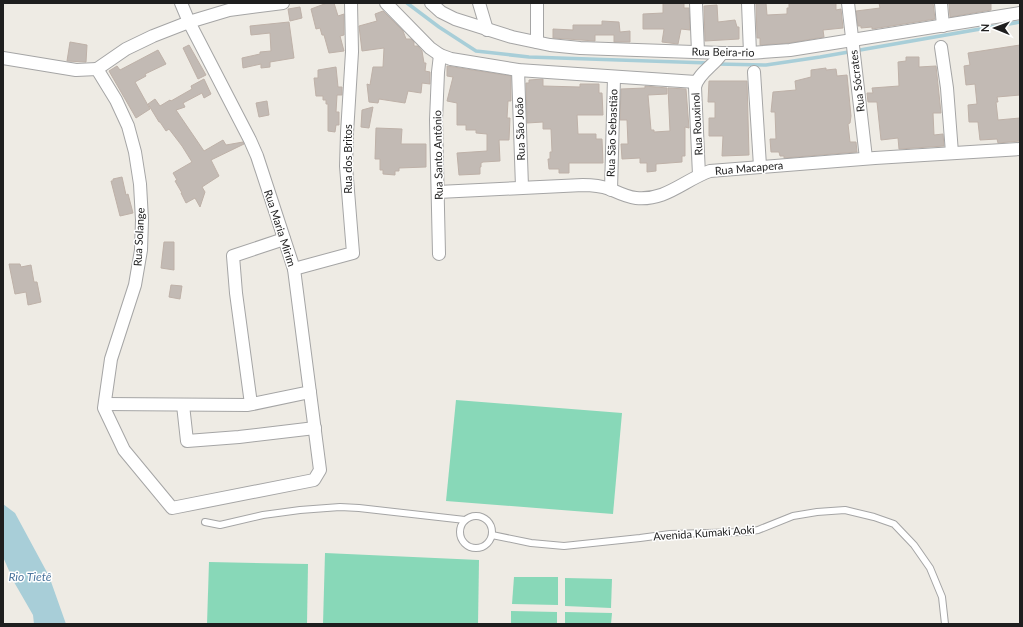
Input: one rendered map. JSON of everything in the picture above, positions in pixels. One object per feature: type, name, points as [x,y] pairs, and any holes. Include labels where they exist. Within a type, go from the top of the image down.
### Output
[{"type":"street","name":"Rua Maria Mirim","points":[[181,3],[189,22],[257,156],[294,269],[320,470]]},
{"type":"street","points":[[3,58],[76,70],[85,71],[97,69],[126,49],[153,36],[189,22],[255,4],[283,3]]},
{"type":"street","name":"Rua dos Britos","points":[[294,269],[353,253],[346,166],[352,52],[351,3]]},
{"type":"street","points":[[386,3],[430,48],[440,55],[462,62],[518,70],[696,82]]},
{"type":"street","name":"Rua Beira-rio","points":[[431,3],[442,12],[455,19],[487,30],[537,42],[580,48],[698,52],[720,56],[790,50],[852,42],[1020,13]]},
{"type":"street","points":[[479,3],[487,30]]},
{"type":"street","points":[[537,3],[537,42]]},
{"type":"street","points":[[696,3],[698,52]]},
{"type":"street","points":[[748,3],[750,53]]},
{"type":"street","name":"Rua Sócrates","points":[[848,3],[866,158]]},
{"type":"street","points":[[940,3],[943,26]]},
{"type":"street","points":[[941,47],[947,88],[952,153]]},
{"type":"street","name":"Rua Santo Antônio","points":[[440,55],[436,120],[440,254]]},
{"type":"street","name":"Rua Rouxinol","points":[[699,175],[695,87],[696,82],[720,56]]},
{"type":"street","name":"Rua Solange","points":[[97,69],[116,100],[128,126],[135,152],[140,184],[142,220],[141,250],[135,285],[111,359],[104,408],[124,450],[172,508],[314,480],[320,470]]},
{"type":"street","name":"Rua São João","points":[[518,70],[522,187]]},
{"type":"street","points":[[754,72],[760,166]]},
{"type":"street","name":"Rua São Sebastião","points":[[611,190],[614,77]]},
{"type":"street","name":"Rua Macapera","points":[[438,192],[583,185],[599,186],[631,198],[649,198],[675,190],[699,175],[710,171],[866,158],[1020,149]]},
{"type":"street","points":[[251,404],[236,293],[233,256],[284,239]]},
{"type":"street","points":[[105,404],[251,404],[310,392]]},
{"type":"street","points":[[183,405],[187,441],[315,428]]},
{"type":"lane","points":[[205,522],[220,525],[263,515],[340,507],[359,508],[465,520],[474,516],[484,518],[490,525],[492,535],[490,540],[478,548],[469,546],[465,543],[461,534],[461,529],[465,520]]},
{"type":"lane","name":"Avenida Kumaki Aoki","points":[[492,535],[530,543],[564,546],[670,534],[744,532],[758,530],[793,516],[817,512],[845,510],[874,517],[894,524],[914,544],[930,568],[942,597],[945,624]]},
{"type":"green space","points":[[456,400],[622,413],[613,514],[446,501]]},
{"type":"green space","points":[[325,553],[479,560],[478,624],[323,624]]},
{"type":"green space","points":[[209,562],[308,564],[307,624],[207,624]]},
{"type":"green space","points":[[514,577],[558,577],[558,605],[512,604]]},
{"type":"green space","points":[[565,578],[612,579],[611,608],[565,606]]},
{"type":"green space","points":[[511,611],[557,612],[557,624],[511,624]]},
{"type":"green space","points":[[565,612],[612,613],[611,624],[565,624]]},
{"type":"water","name":"Rio Tietê","points":[[3,504],[15,513],[49,576],[66,624],[34,624],[33,615],[14,582],[3,557]]},
{"type":"building","points":[[327,3],[334,3],[338,16],[344,14],[344,35],[340,36],[344,51],[329,53],[324,35],[322,35],[320,28],[316,29],[311,9]]},
{"type":"building","points":[[663,3],[684,3],[684,8],[689,8],[690,30],[681,29],[678,44],[662,42],[664,29],[643,29],[643,14],[663,13]]},
{"type":"building","points":[[756,3],[766,3],[767,15],[787,14],[789,3],[836,3],[836,10],[841,9],[843,28],[823,30],[824,37],[789,43],[760,45],[760,38],[757,38]]},
{"type":"building","points":[[879,3],[933,3],[935,19],[872,29],[872,27],[861,28],[861,26],[858,26],[856,11],[880,8]]},
{"type":"building","points":[[949,3],[991,3],[991,10],[950,17]]},
{"type":"building","points":[[717,5],[718,22],[735,20],[737,27],[739,27],[739,39],[705,41],[704,6]]},
{"type":"building","points":[[300,7],[302,18],[290,21],[288,9]]},
{"type":"building","points":[[383,11],[403,31],[406,39],[411,39],[414,42],[414,46],[418,46],[422,51],[424,63],[426,63],[425,71],[430,72],[430,84],[422,83],[421,93],[408,91],[405,103],[379,99],[378,103],[369,102],[367,84],[370,85],[373,67],[383,67],[384,48],[362,51],[359,26],[377,21],[375,14]]},
{"type":"building","points":[[602,21],[619,22],[620,32],[630,31],[630,42],[614,42],[614,35],[595,35],[595,41],[553,38],[553,29],[573,30],[573,25],[602,25]]},
{"type":"building","points":[[289,22],[294,58],[270,62],[270,67],[261,68],[261,64],[243,68],[242,58],[260,54],[260,52],[271,51],[270,33],[251,35],[250,26]]},
{"type":"building","points":[[70,42],[87,45],[86,62],[67,61]]},
{"type":"building","points":[[189,45],[206,75],[198,79],[183,48]]},
{"type":"building","points":[[1020,45],[1020,95],[997,97],[998,102],[996,102],[998,120],[1020,118],[1020,141],[998,143],[997,139],[980,140],[978,122],[969,122],[968,105],[977,104],[975,84],[966,85],[964,66],[970,65],[968,53]]},
{"type":"building","points":[[158,50],[166,64],[145,74],[146,76],[135,82],[150,109],[136,118],[109,71],[117,66],[120,70]]},
{"type":"building","points":[[906,57],[919,57],[919,67],[936,66],[941,113],[933,113],[934,135],[943,134],[944,146],[899,149],[898,138],[881,140],[877,102],[868,102],[867,93],[873,93],[872,88],[899,86],[898,62],[906,61]]},
{"type":"building","points":[[447,66],[511,76],[511,101],[508,101],[507,118],[510,118],[509,140],[499,140],[500,161],[481,163],[480,174],[459,175],[457,153],[487,151],[487,134],[476,133],[476,130],[466,130],[466,125],[457,125],[457,103],[447,101],[453,77],[447,76]]},
{"type":"building","points":[[336,67],[338,87],[342,87],[342,95],[337,95],[336,112],[339,112],[339,125],[336,125],[335,132],[328,131],[328,104],[326,104],[326,100],[323,100],[323,96],[316,96],[314,78],[318,78],[318,70]]},
{"type":"building","points":[[826,68],[826,70],[836,69],[837,76],[847,75],[851,116],[850,123],[848,124],[850,142],[856,142],[857,152],[784,158],[784,156],[780,156],[779,152],[771,152],[770,139],[776,139],[775,112],[771,112],[773,92],[796,90],[795,81],[811,77],[811,70]]},
{"type":"building","points":[[204,79],[211,94],[204,98],[202,93],[183,103],[185,107],[176,110],[204,151],[223,140],[226,145],[243,142],[244,144],[211,160],[219,176],[202,187],[205,192],[200,207],[195,198],[186,203],[175,181],[177,180],[173,173],[192,162],[169,129],[166,131],[159,122],[148,104],[155,99],[160,106],[192,89],[191,86]]},
{"type":"building","points":[[543,79],[543,86],[580,87],[580,84],[599,84],[599,93],[602,93],[603,115],[577,115],[578,134],[596,134],[596,139],[602,139],[603,163],[569,163],[569,173],[559,173],[559,169],[549,169],[548,159],[550,159],[550,152],[552,152],[551,129],[543,129],[543,122],[527,123],[526,83],[529,83],[529,80]]},
{"type":"building","points":[[709,81],[747,81],[749,155],[722,156],[723,136],[709,136],[709,118],[715,118],[715,102],[708,102]]},
{"type":"building","points":[[645,86],[667,88],[667,94],[648,95],[651,130],[654,130],[654,132],[670,131],[668,88],[686,89],[689,128],[685,127],[685,156],[682,156],[682,162],[656,164],[656,171],[647,172],[647,163],[640,163],[640,158],[622,159],[621,144],[628,144],[627,120],[620,120],[621,89],[645,88]]},
{"type":"building","points":[[267,101],[269,115],[259,117],[256,103]]},
{"type":"building","points":[[373,107],[369,128],[361,127],[362,110]]},
{"type":"building","points":[[376,128],[402,129],[401,144],[426,144],[426,167],[399,168],[399,171],[395,171],[395,175],[383,174],[383,170],[380,170],[380,159],[375,159]]},
{"type":"building","points":[[122,177],[126,195],[128,194],[133,213],[120,216],[111,181]]},
{"type":"building","points":[[164,242],[174,242],[174,270],[161,268]]},
{"type":"building","points":[[9,264],[20,264],[21,267],[31,265],[34,282],[37,282],[41,302],[28,305],[26,292],[15,294]]},
{"type":"building","points":[[171,285],[182,286],[180,299],[169,297]]},
{"type":"waterway","points":[[407,3],[439,27],[476,51],[529,57],[709,63]]},
{"type":"waterway","points":[[717,64],[766,65],[1020,22]]}]
